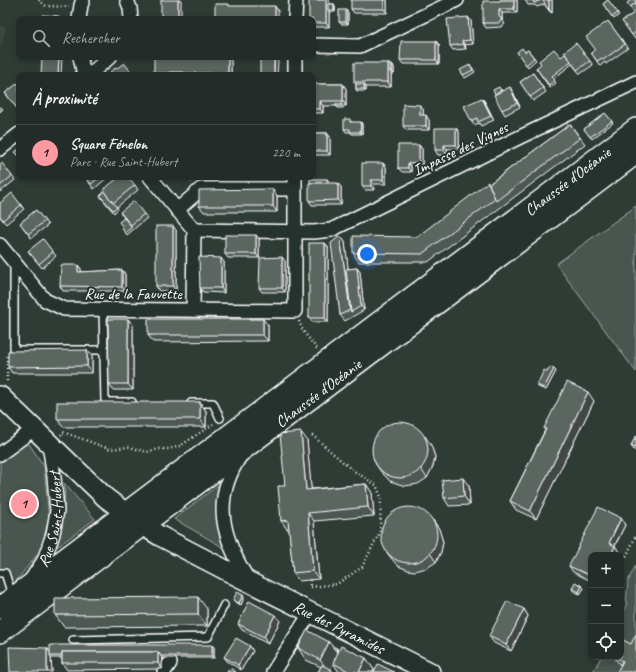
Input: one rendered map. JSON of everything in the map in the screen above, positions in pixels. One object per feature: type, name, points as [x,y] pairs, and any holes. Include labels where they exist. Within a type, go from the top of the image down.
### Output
[{"type":"main road","name":"Chaussée d'Océanie","points":[[0,632],[134,519],[636,129]]},
{"type":"main road","name":"Chaussée d'Océanie","points":[[13,598],[246,446],[636,153]]},
{"type":"street","points":[[79,16],[83,0]]},
{"type":"street","points":[[127,0],[131,16]]},
{"type":"street","points":[[295,16],[296,0]]},
{"type":"street","points":[[316,45],[360,46],[457,0]]},
{"type":"street","points":[[81,60],[83,72]]},
{"type":"street","points":[[92,72],[106,60]]},
{"type":"street","points":[[294,60],[294,72]]},
{"type":"street","name":"Impasse des Vignes","points":[[194,230],[314,232],[331,230],[636,82]]},
{"type":"street","points":[[0,149],[16,136]]},
{"type":"street","points":[[152,180],[194,230],[193,310]]},
{"type":"street","points":[[177,210],[201,190],[294,183],[296,231],[295,311]]},
{"type":"street","name":"Rue de la Fauvette","points":[[0,245],[46,300],[64,309],[295,311]]},
{"type":"street","name":"Rue Saint-Hubert","points":[[4,391],[34,429],[53,441],[106,498],[134,519]]},
{"type":"street","points":[[0,454],[34,429]]},
{"type":"street","name":"Rue Saint-Hubert","points":[[13,598],[44,560],[53,534],[57,511],[53,441]]},
{"type":"street","points":[[246,446],[235,464],[228,481],[224,496],[223,510],[224,527],[235,557],[249,581]]},
{"type":"street","name":"Rue des Pyramides","points":[[134,519],[160,536],[430,672]]},
{"type":"street","points":[[273,672],[311,612]]},
{"type":"lane","points":[[14,262],[14,350],[104,350]]},
{"type":"lane","points":[[103,310],[105,402],[136,402]]},
{"type":"lane","points":[[182,403],[213,403],[220,418]]},
{"type":"lane","points":[[0,573],[5,573],[13,598]]},
{"type":"lane","points":[[73,640],[208,637],[224,605]]},
{"type":"path","points":[[39,0],[46,6],[71,7]]},
{"type":"path","points":[[295,311],[303,331],[322,355]]},
{"type":"path","points":[[4,391],[7,352]]},
{"type":"path","points":[[53,441],[63,432],[110,449],[129,447],[147,452],[160,449],[169,449],[180,446],[220,418]]},
{"type":"path","points":[[310,580],[310,587],[338,584],[362,567],[380,532],[381,497],[376,485],[351,469],[312,435]]},
{"type":"path","points":[[624,561],[636,536]]},
{"type":"shaded area","points":[[0,26],[6,27],[0,49]]},
{"type":"shaded area","points":[[636,206],[636,372],[556,264]]},
{"type":"shaded area","points":[[27,441],[44,466],[49,520],[40,551],[13,585],[6,569],[0,569],[0,459]]},
{"type":"shaded area","points":[[222,482],[219,524],[226,549],[174,519]]},
{"type":"shaded area","points":[[64,483],[95,519],[57,547],[64,515]]},
{"type":"shaded area","points":[[636,565],[636,672],[593,672],[599,660],[624,660],[624,610],[626,606],[628,581]]},
{"type":"building","points":[[161,0],[178,0],[178,16],[161,16]]},
{"type":"building","points":[[309,0],[326,0],[326,23],[316,23],[316,16],[309,16]]},
{"type":"building","points":[[351,0],[384,0],[384,9],[351,9]]},
{"type":"building","points":[[514,0],[514,9],[499,9],[499,16],[502,20],[498,23],[483,23],[483,1]]},
{"type":"building","points":[[533,0],[541,0],[534,3]]},
{"type":"building","points":[[543,0],[549,0],[549,9],[546,7]]},
{"type":"building","points":[[608,0],[618,13],[612,17],[603,4]]},
{"type":"building","points":[[631,0],[635,0],[636,3],[630,7],[627,3]]},
{"type":"building","points":[[636,3],[636,32],[632,35],[622,21],[634,13],[630,7]]},
{"type":"building","points":[[215,4],[229,4],[229,6],[275,6],[275,16],[215,16]]},
{"type":"building","points":[[328,4],[334,4],[334,10],[328,10]]},
{"type":"building","points":[[339,10],[346,10],[346,22],[339,22]]},
{"type":"building","points":[[468,17],[470,40],[462,41],[463,44],[450,46],[447,19]]},
{"type":"building","points":[[608,21],[625,44],[603,60],[602,58],[597,61],[591,53],[595,49],[586,37]]},
{"type":"building","points":[[401,41],[436,41],[436,60],[400,60]]},
{"type":"building","points":[[576,43],[590,61],[577,70],[564,52]]},
{"type":"building","points":[[522,48],[525,52],[528,50],[534,58],[526,65],[517,52]]},
{"type":"building","points":[[554,49],[561,57],[565,54],[571,61],[552,76],[555,80],[549,85],[536,68],[541,64],[539,61]]},
{"type":"building","points":[[42,60],[59,60],[58,72],[41,72]]},
{"type":"building","points":[[154,60],[228,60],[228,72],[154,72]]},
{"type":"building","points":[[260,60],[274,60],[274,72],[260,72]]},
{"type":"building","points":[[124,63],[132,72],[110,72],[115,68],[116,69]]},
{"type":"building","points":[[354,63],[388,63],[388,82],[354,82]]},
{"type":"building","points":[[390,65],[392,65],[392,71],[390,71]]},
{"type":"building","points":[[470,65],[473,70],[463,75],[460,70]]},
{"type":"building","points":[[533,73],[543,88],[530,97],[520,82]]},
{"type":"building","points":[[316,84],[343,84],[343,101],[320,101],[320,109],[316,109]]},
{"type":"building","points":[[356,84],[364,84],[364,89],[356,89]]},
{"type":"building","points":[[16,85],[16,107],[5,93]]},
{"type":"building","points":[[499,87],[501,91],[495,94],[493,90]]},
{"type":"building","points":[[510,87],[517,103],[502,110],[494,95]]},
{"type":"building","points":[[482,98],[491,116],[478,122],[477,118],[471,121],[464,106]]},
{"type":"building","points":[[336,104],[342,104],[342,106],[336,106]]},
{"type":"building","points":[[403,104],[420,105],[420,115],[426,115],[426,126],[403,126]]},
{"type":"building","points":[[605,113],[612,121],[590,137],[584,129]]},
{"type":"building","points":[[344,119],[350,119],[350,122],[361,122],[360,132],[350,132],[350,129],[344,129]]},
{"type":"building","points":[[570,124],[580,138],[496,201],[489,184]]},
{"type":"building","points":[[435,128],[456,128],[456,145],[444,145],[444,150],[435,150]]},
{"type":"building","points":[[316,133],[327,133],[327,151],[316,151]]},
{"type":"building","points":[[398,145],[419,145],[419,162],[408,163],[408,168],[398,168]]},
{"type":"building","points":[[2,163],[12,176],[0,186],[0,164]]},
{"type":"building","points":[[362,163],[383,163],[383,180],[371,180],[371,186],[362,186]]},
{"type":"building","points":[[327,179],[327,183],[310,183],[310,180]]},
{"type":"building","points":[[88,180],[96,180],[91,184]]},
{"type":"building","points":[[115,180],[131,180],[135,185],[113,203],[103,190]]},
{"type":"building","points":[[488,182],[495,199],[422,254],[353,253],[353,236],[417,237]]},
{"type":"building","points":[[309,183],[338,183],[338,200],[309,201]]},
{"type":"building","points":[[273,189],[273,206],[199,206],[199,190]]},
{"type":"building","points":[[104,192],[117,207],[113,210],[100,196]]},
{"type":"building","points":[[12,193],[21,205],[3,220],[0,216],[0,203]]},
{"type":"building","points":[[134,201],[144,214],[131,225],[120,212]]},
{"type":"building","points":[[36,210],[45,221],[28,234],[20,223]]},
{"type":"building","points":[[124,218],[132,227],[125,233],[119,222]]},
{"type":"building","points":[[156,226],[173,226],[173,286],[156,286]]},
{"type":"building","points":[[225,235],[256,235],[256,254],[225,254]]},
{"type":"building","points":[[340,236],[350,310],[340,315],[331,243]]},
{"type":"building","points":[[43,239],[53,252],[39,264],[28,251]]},
{"type":"building","points":[[309,243],[325,243],[325,318],[309,318]]},
{"type":"building","points":[[199,257],[221,258],[221,288],[200,288]]},
{"type":"building","points":[[282,257],[282,288],[259,288],[260,258]]},
{"type":"building","points":[[61,265],[78,265],[78,272],[122,270],[122,287],[60,286]]},
{"type":"building","points":[[357,268],[361,306],[351,312],[346,269]]},
{"type":"building","points":[[108,319],[128,319],[128,384],[109,384]]},
{"type":"building","points":[[148,319],[263,319],[263,335],[148,335]]},
{"type":"building","points":[[87,350],[87,366],[8,367],[8,351]]},
{"type":"building","points":[[550,367],[554,369],[544,388],[537,385],[544,370],[547,372]]},
{"type":"building","points":[[567,382],[588,392],[530,511],[510,501],[546,429],[544,428]]},
{"type":"building","points":[[57,402],[200,402],[200,419],[57,419]]},
{"type":"building","points":[[400,422],[411,424],[420,430],[426,439],[428,450],[426,461],[420,470],[411,476],[400,478],[389,476],[380,470],[374,461],[372,450],[374,439],[380,430],[389,424]]},
{"type":"building","points":[[301,432],[306,490],[366,484],[368,507],[308,513],[313,571],[293,573],[288,520],[281,521],[278,486],[285,486],[280,434]]},
{"type":"building","points":[[636,436],[636,448],[631,446]]},
{"type":"building","points":[[463,478],[464,496],[444,498],[442,480]]},
{"type":"building","points":[[409,507],[420,509],[429,515],[435,524],[437,535],[435,546],[429,555],[420,561],[409,563],[398,561],[389,555],[383,546],[381,535],[383,524],[389,515],[398,509]]},
{"type":"building","points":[[598,507],[621,518],[609,543],[615,546],[612,552],[588,552],[588,575],[569,566]]},
{"type":"building","points":[[575,582],[582,586],[579,592],[572,588]]},
{"type":"building","points":[[237,592],[243,595],[239,603],[233,600]]},
{"type":"building","points":[[198,597],[198,614],[55,615],[55,598]]},
{"type":"building","points":[[249,601],[275,615],[264,637],[238,624]]},
{"type":"building","points":[[507,601],[524,609],[506,645],[489,636]]},
{"type":"building","points":[[307,630],[329,642],[320,660],[298,648]]},
{"type":"building","points":[[636,634],[636,672],[617,672],[623,661],[621,660],[624,660],[624,640],[631,644]]},
{"type":"building","points":[[236,638],[250,646],[238,665],[224,657]]},
{"type":"building","points":[[50,645],[212,645],[212,656],[161,656],[158,652],[62,652],[62,656],[50,656]]},
{"type":"building","points":[[341,646],[366,658],[359,672],[350,672],[333,663]]},
{"type":"building","points":[[9,647],[47,648],[47,672],[10,672]]},
{"type":"building","points":[[62,652],[158,652],[158,663],[62,663]]},
{"type":"building","points":[[378,664],[394,672],[374,672]]},
{"type":"building","points":[[322,665],[332,670],[331,672],[318,672]]},
{"type":"building","points":[[230,668],[236,672],[227,672]]},
{"type":"place","name":"Square Fénelon","points":[[24,504]]}]
